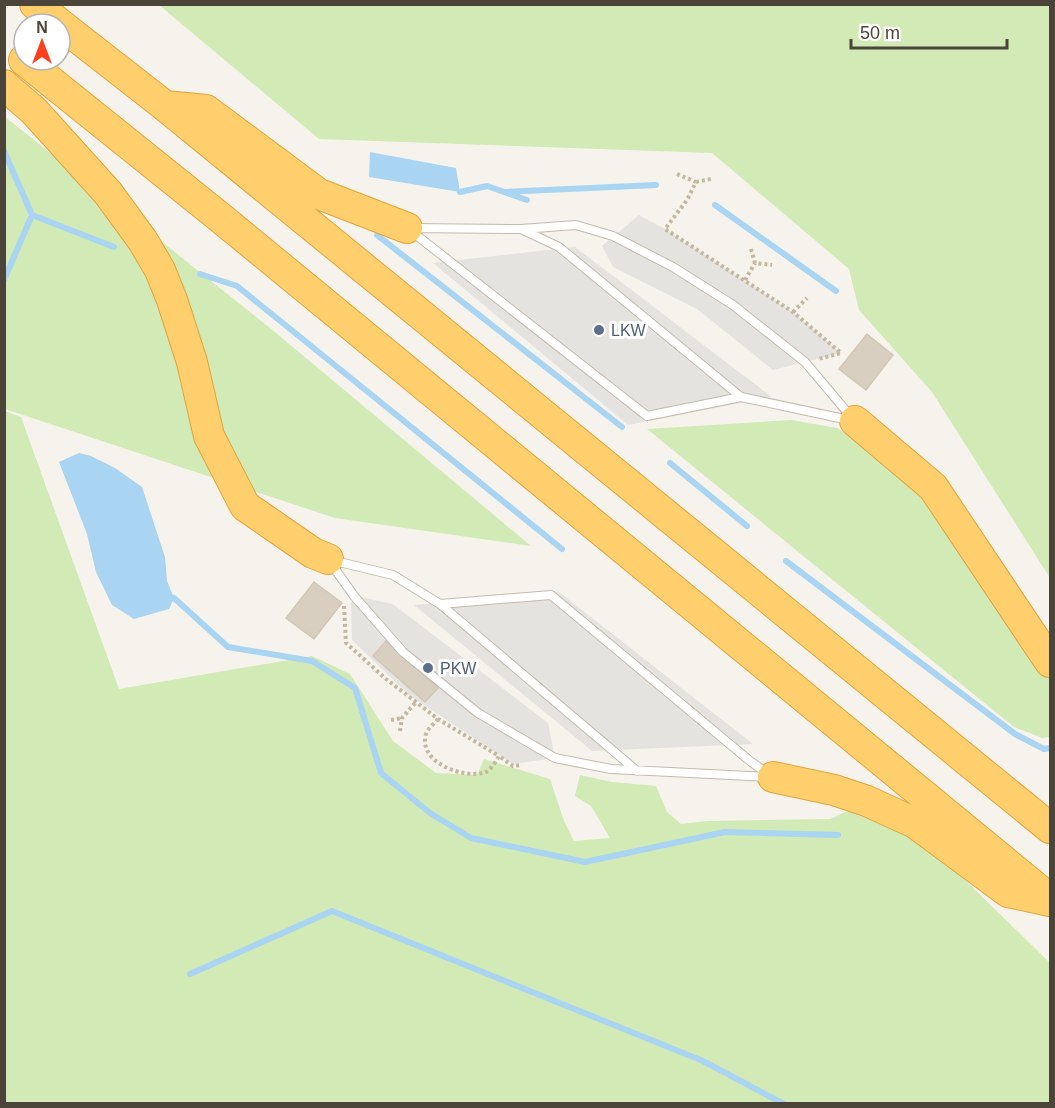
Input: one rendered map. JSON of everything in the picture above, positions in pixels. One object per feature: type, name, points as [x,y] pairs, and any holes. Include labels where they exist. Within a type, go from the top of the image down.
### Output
[{"type":"highway","points":[[72,33],[165,106],[1050,828]]},
{"type":"highway","points":[[39,72],[217,215],[1050,900]]},
{"type":"highway","points":[[4,84],[34,111],[108,194],[143,241],[154,260],[172,300],[192,362],[209,436],[245,506],[313,553],[328,559]]},
{"type":"highway","points":[[165,106],[206,110],[319,194],[407,228]]},
{"type":"highway","points":[[855,421],[933,487],[1050,662]]},
{"type":"highway","points":[[773,777],[834,790],[867,801],[915,823],[1008,892],[1050,900]]},
{"type":"lane","points":[[407,228],[521,229],[576,225],[613,236],[673,267],[733,305],[806,362],[855,421]]},
{"type":"lane","points":[[407,228],[647,416],[741,397],[855,421]]},
{"type":"lane","points":[[521,229],[559,247],[741,397]]},
{"type":"lane","points":[[328,559],[351,592],[403,652],[478,713],[555,758],[611,769],[773,777]]},
{"type":"lane","points":[[328,559],[393,575],[440,604],[637,771]]},
{"type":"lane","points":[[440,604],[552,595],[750,761],[773,777]]},
{"type":"path","points":[[677,174],[696,182],[711,179]]},
{"type":"path","points":[[696,182],[687,200],[665,229],[793,312],[841,352],[806,362]]},
{"type":"path","points":[[744,281],[755,263],[751,249]]},
{"type":"path","points":[[755,263],[772,265]]},
{"type":"path","points":[[793,312],[807,298]]},
{"type":"path","points":[[351,592],[344,596],[346,643],[386,680],[438,719],[513,766],[521,765]]},
{"type":"path","points":[[400,731],[402,718],[416,702]]},
{"type":"path","points":[[391,720],[402,718]]},
{"type":"path","points":[[438,719],[427,731],[425,744],[430,756],[444,767],[458,772],[484,773],[492,767],[499,756]]},
{"type":"green space","points":[[159,5],[1050,5],[1050,578],[932,392],[859,310],[849,269],[712,153],[319,139]]},
{"type":"green space","points":[[4,116],[270,328],[531,546],[335,518],[5,409]]},
{"type":"green space","points":[[5,411],[21,417],[119,689],[312,656],[350,674],[393,741],[436,773],[477,775],[484,759],[550,779],[564,821],[574,841],[610,838],[591,806],[575,796],[580,775],[612,782],[656,786],[667,812],[681,824],[707,821],[830,819],[850,810],[926,842],[1050,963],[1050,1103],[5,1104]]},
{"type":"green space","points":[[791,420],[837,428],[885,458],[916,488],[1005,607],[1050,678],[1050,737],[1042,738],[1014,727],[647,429]]},
{"type":"shaded area","points":[[639,215],[665,229],[793,312],[841,353],[773,370],[697,309],[613,267],[602,246]]},
{"type":"shaded area","name":"LKW","points":[[575,247],[772,397],[628,425],[433,263]]},
{"type":"shaded area","points":[[559,592],[753,744],[592,751],[414,605]]},
{"type":"shaded area","name":"PKW","points":[[354,596],[393,604],[548,723],[555,758],[513,764],[409,695],[352,640],[351,604]]},
{"type":"water","points":[[370,152],[456,168],[460,192],[369,177]]},
{"type":"water","points":[[79,453],[91,456],[115,468],[142,487],[165,557],[167,581],[174,598],[169,609],[134,619],[112,605],[96,572],[87,534],[59,462]]},
{"type":"building","points":[[867,334],[893,355],[866,390],[839,369]]},
{"type":"building","points":[[314,582],[342,603],[314,639],[286,618]]},
{"type":"building","points":[[386,641],[438,688],[425,702],[373,656]]},
{"type":"waterway","points":[[4,151],[32,215],[114,247]]},
{"type":"waterway","points":[[505,192],[656,185]]},
{"type":"waterway","points":[[460,192],[487,186],[527,200]]},
{"type":"waterway","points":[[715,205],[836,291]]},
{"type":"waterway","points":[[4,280],[32,215]]},
{"type":"waterway","points":[[377,235],[622,427]]},
{"type":"waterway","points":[[200,274],[237,286],[562,549]]},
{"type":"waterway","points":[[670,463],[747,526]]},
{"type":"waterway","points":[[786,561],[1015,734],[1044,749],[1050,748]]},
{"type":"waterway","points":[[174,598],[228,647],[312,661],[355,688],[381,773],[430,813],[471,838],[585,862],[725,832],[838,835]]},
{"type":"waterway","points":[[190,974],[332,911],[703,1061],[784,1104]]},
{"type":"place","name":"LKW","points":[[599,330]]},
{"type":"place","name":"PKW","points":[[428,668]]}]
